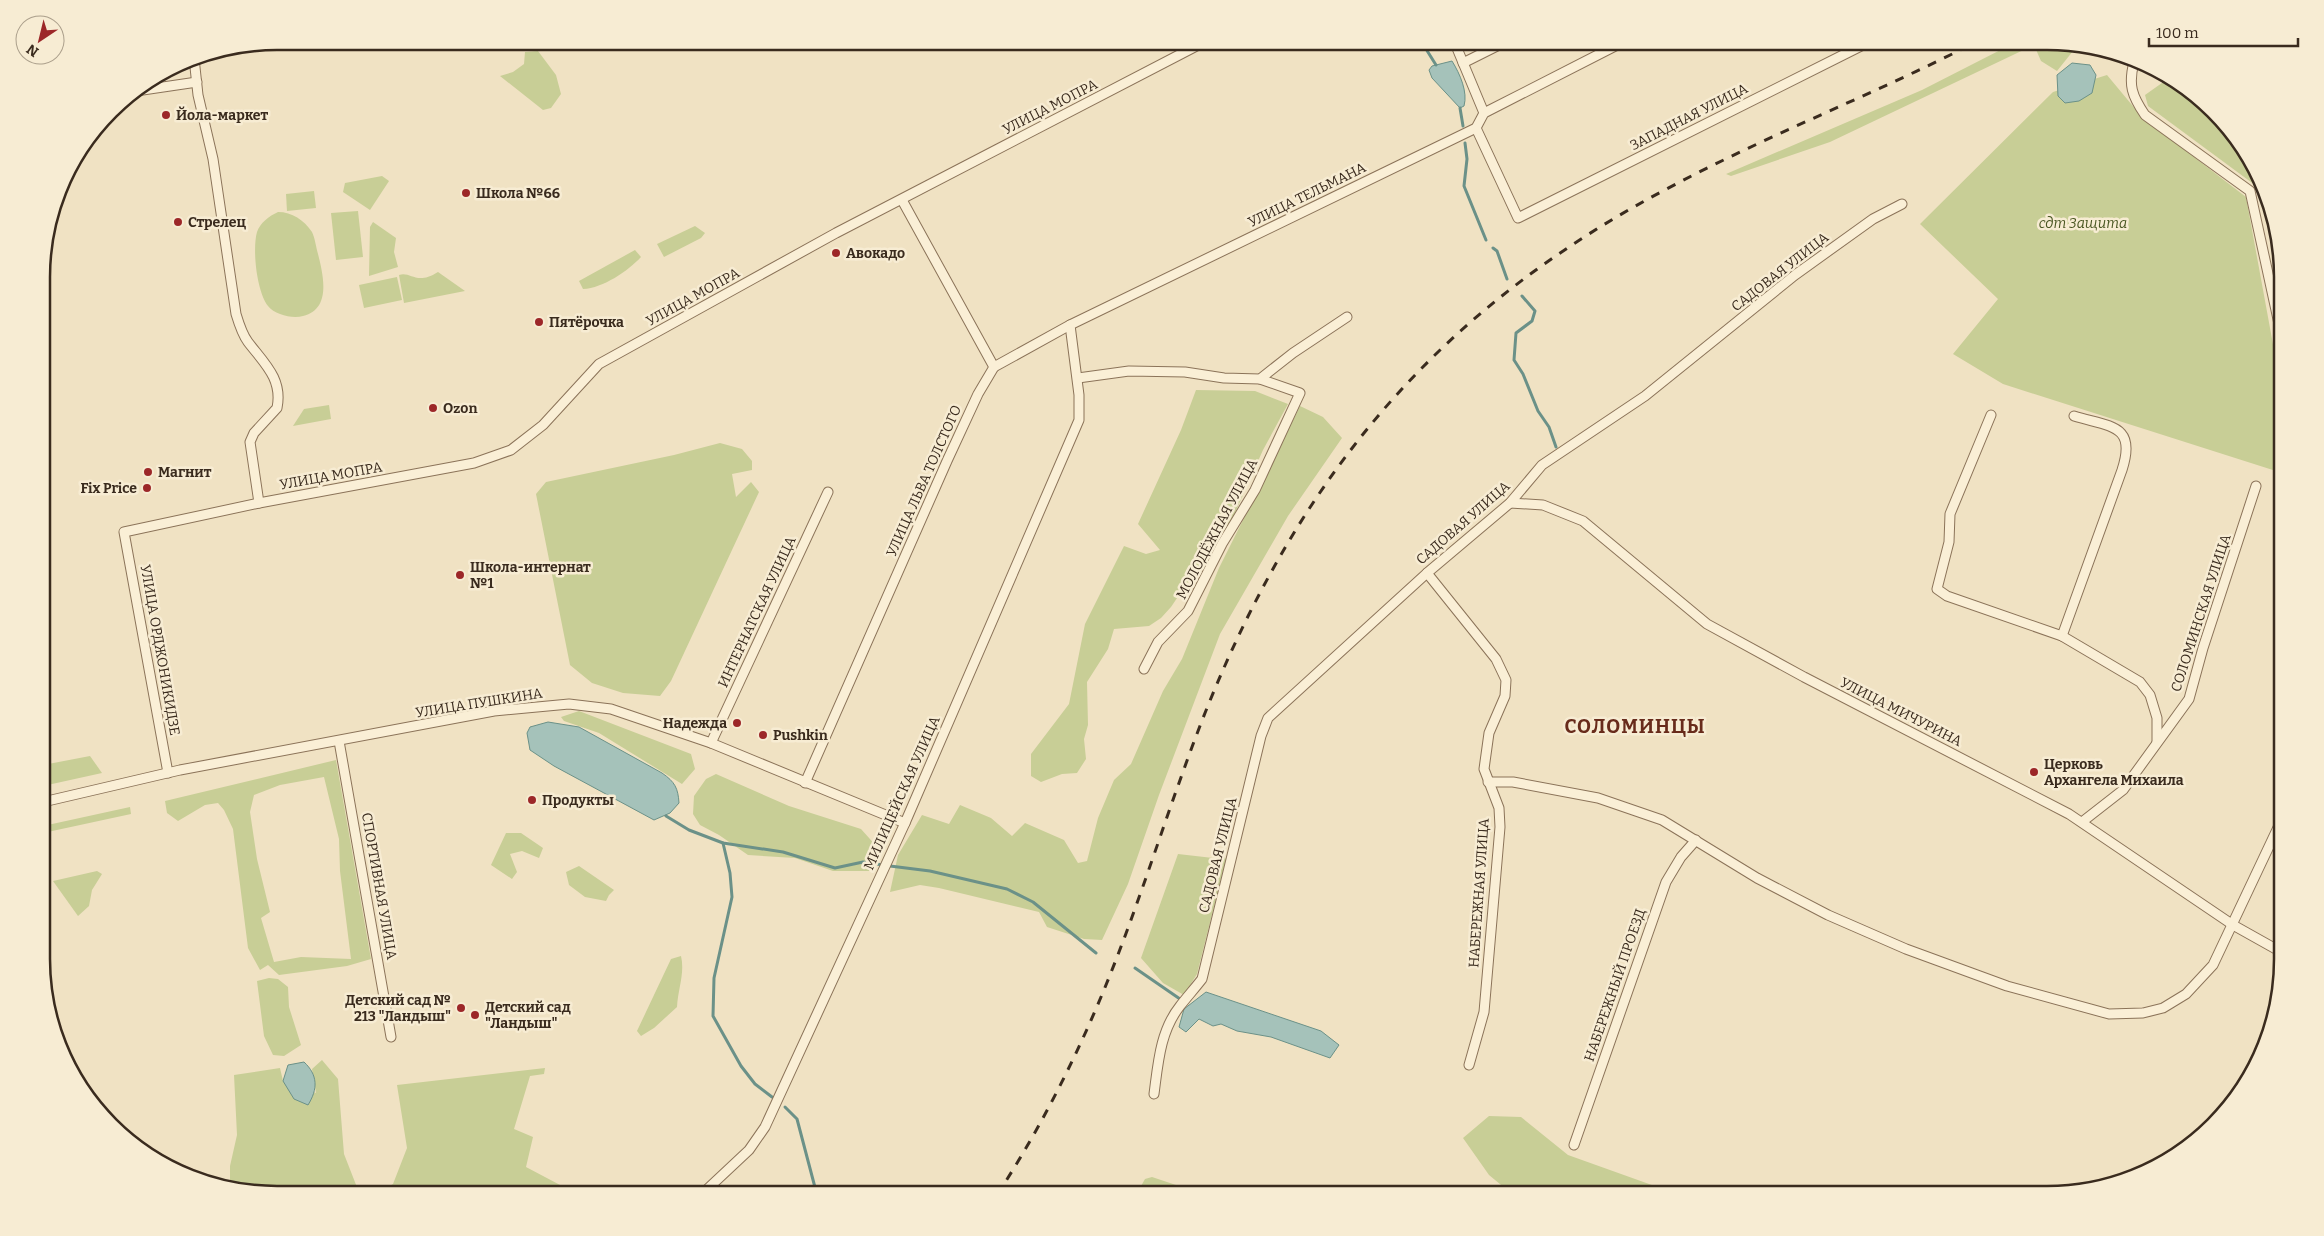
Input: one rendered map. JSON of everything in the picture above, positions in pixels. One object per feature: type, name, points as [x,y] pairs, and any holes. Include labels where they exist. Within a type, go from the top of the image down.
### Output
[{"type":"street","name":"УЛИЦА МОПРА","points":[[124,532],[259,503],[474,463],[511,450],[543,425],[599,364],[902,200],[1189,50]]},
{"type":"street","points":[[1458,50],[1484,113]]},
{"type":"street","points":[[1463,63],[1489,50]]},
{"type":"street","points":[[1476,128],[1484,113],[1607,50]]},
{"type":"street","name":"ЗАПАДНАЯ УЛИЦА","points":[[1476,128],[1518,218],[1854,50]]},
{"type":"street","points":[[195,65],[216,177],[238,323],[248,342],[269,367],[277,386],[276,408],[252,436],[250,442],[259,503]]},
{"type":"street","points":[[2133,67],[2130,75],[2133,98],[2145,115],[2250,191],[2274,301]]},
{"type":"street","points":[[150,89],[197,82]]},
{"type":"street","name":"УЛИЦА ТЕЛЬМАНА","points":[[994,367],[1070,325],[1476,128]]},
{"type":"street","points":[[902,200],[994,367]]},
{"type":"street","name":"САДОВАЯ УЛИЦА","points":[[1154,1094],[1159,1050],[1170,1022],[1180,1006],[1202,979],[1261,736],[1268,718],[1427,573],[1510,504],[1542,466],[1645,396],[1795,275],[1873,219],[1902,204]]},
{"type":"street","points":[[1078,378],[1129,371],[1260,379],[1293,353],[1347,317]]},
{"type":"street","name":"МИЛИЦЕЙСКАЯ УЛИЦА","points":[[711,1186],[749,1150],[765,1127],[905,824],[1079,420],[1078,378],[1070,325]]},
{"type":"street","name":"УЛИЦА ЛЬВА ТОЛСТОГО","points":[[804,783],[947,461],[978,394],[994,367]]},
{"type":"street","name":"МОЛОДЁЖНАЯ УЛИЦА","points":[[1144,668],[1158,642],[1188,611],[1222,544],[1255,490],[1300,393],[1260,379]]},
{"type":"street","points":[[1991,415],[1950,514],[1949,542],[1937,589],[1947,596],[2062,636],[2140,682],[2150,695],[2157,718],[2157,742]]},
{"type":"street","points":[[2062,636],[2124,464],[2128,447],[2127,439],[2119,430],[2074,416]]},
{"type":"street","name":"СОЛОМИНСКАЯ УЛИЦА","points":[[2082,822],[2123,790],[2189,699],[2203,648],[2256,486]]},
{"type":"street","name":"ИНТЕРНАТСКАЯ УЛИЦА","points":[[711,743],[828,492]]},
{"type":"street","name":"УЛИЦА МИЧУРИНА","points":[[1510,504],[1543,505],[1582,521],[1707,624],[2082,822],[2233,925],[2274,948]]},
{"type":"street","name":"УЛИЦА ОРДЖОНИКИДЗЕ","points":[[124,532],[168,773]]},
{"type":"street","name":"НАБЕРЕЖНАЯ УЛИЦА","points":[[1427,573],[1496,659],[1506,680],[1505,696],[1489,733],[1484,769],[1499,808],[1500,827],[1484,1012],[1469,1065]]},
{"type":"street","name":"УЛИЦА ПУШКИНА","points":[[50,800],[168,773],[494,712],[568,704],[611,709],[711,743],[905,824]]},
{"type":"street","name":"СПОРТИВНАЯ УЛИЦА","points":[[339,741],[391,1037]]},
{"type":"street","points":[[1488,782],[1513,782],[1598,798],[1662,820],[1757,878],[1828,915],[1906,949],[2007,986],[2109,1014],[2143,1013],[2163,1008],[2186,994],[2212,965],[2233,925],[2274,836]]},
{"type":"street","name":"НАБЕРЕЖНЫЙ ПРОЕЗД","points":[[1574,1145],[1666,882],[1681,857],[1696,840]]},
{"type":"green space","points":[[2000,50],[2023,50],[1830,142],[1731,176],[1726,174],[1922,90]]},
{"type":"green space","points":[[2036,50],[2073,52],[2057,71],[2041,61]]},
{"type":"green space","points":[[538,51],[556,75],[561,94],[551,108],[543,110],[500,76],[513,72],[524,64],[525,52]]},
{"type":"green space","name":"сдт Защита","points":[[2107,75],[2142,117],[2246,197],[2274,350],[2274,470],[2003,384],[1953,354],[1998,299],[1920,224],[2053,92]]},
{"type":"green space","points":[[2163,82],[2197,106],[2218,127],[2236,151],[2255,185],[2148,106],[2145,95]]},
{"type":"green space","points":[[382,176],[389,181],[370,210],[343,192],[345,183]]},
{"type":"green space","points":[[314,191],[316,208],[287,211],[286,194]]},
{"type":"green space","points":[[358,211],[363,257],[336,260],[331,213]]},
{"type":"green space","points":[[278,212],[288,213],[301,220],[312,232],[315,240],[322,271],[322,299],[312,312],[303,316],[284,316],[271,309],[264,300],[258,281],[255,260],[257,232],[265,220]]},
{"type":"green space","points":[[2266,217],[2270,233],[2273,252]]},
{"type":"green space","points":[[373,222],[396,238],[394,252],[398,267],[369,276],[370,227]]},
{"type":"green space","points":[[695,226],[705,233],[701,238],[664,257],[657,244]]},
{"type":"green space","points":[[635,250],[641,257],[629,268],[599,286],[583,289],[579,281]]},
{"type":"green space","points":[[438,272],[465,291],[404,303],[399,275],[424,278]]},
{"type":"green space","points":[[397,277],[402,300],[364,308],[359,285]]},
{"type":"green space","points":[[1196,390],[1255,391],[1288,404],[1263,450],[1226,533],[1198,567],[1171,607],[1161,618],[1149,626],[1114,629],[1108,649],[1087,682],[1088,725],[1084,739],[1086,759],[1077,773],[1062,774],[1041,782],[1031,776],[1031,754],[1069,704],[1085,624],[1124,546],[1146,554],[1160,550],[1138,524],[1181,430]]},
{"type":"green space","points":[[329,405],[331,419],[293,426],[304,409]]},
{"type":"green space","points":[[1300,406],[1323,417],[1342,438],[1288,516],[1220,634],[1159,795],[1128,884],[1102,940],[1084,939],[1047,927],[1039,912],[939,888],[920,885],[890,892],[898,855],[922,815],[949,824],[960,805],[991,818],[1012,836],[1025,823],[1064,840],[1078,863],[1087,861],[1098,818],[1114,780],[1131,764],[1163,691],[1182,659],[1219,568]]},
{"type":"green space","points":[[720,443],[742,449],[752,461],[752,470],[732,474],[736,497],[751,482],[759,492],[671,681],[660,696],[623,693],[592,683],[570,665],[536,494],[546,482],[674,455]]},
{"type":"green space","points":[[579,711],[691,754],[695,769],[682,784],[599,733],[564,721],[561,717]]},
{"type":"green space","points":[[90,756],[102,773],[50,784],[50,764]]},
{"type":"green space","points":[[336,760],[371,959],[347,966],[279,975],[268,965],[260,970],[248,948],[233,829],[224,810],[218,803],[205,805],[178,821],[167,813],[165,801]],"holes":[[[324,777],[339,839],[340,871],[351,959],[301,957],[274,962],[261,918],[270,912],[257,859],[250,812],[254,795],[280,785]]]},
{"type":"green space","points":[[716,774],[789,806],[861,829],[878,848],[869,871],[833,871],[795,858],[748,855],[719,835],[700,825],[693,814],[694,796],[706,779]]},
{"type":"green space","points":[[130,807],[131,814],[50,831],[50,824]]},
{"type":"green space","points":[[506,833],[521,833],[543,848],[539,858],[522,851],[510,854],[517,872],[512,879],[491,865]]},
{"type":"green space","points":[[1218,850],[1226,859],[1197,974],[1184,995],[1163,983],[1141,958],[1178,854],[1213,858]]},
{"type":"green space","points":[[579,866],[614,890],[606,901],[585,897],[569,885],[566,872]]},
{"type":"green space","points":[[97,871],[102,874],[92,890],[89,906],[78,916],[53,881]]},
{"type":"green space","points":[[681,956],[682,975],[677,1007],[654,1028],[641,1036],[637,1031],[671,959]]},
{"type":"green space","points":[[269,978],[278,979],[288,987],[289,1007],[301,1045],[284,1056],[273,1055],[264,1036],[257,981]]},
{"type":"green space","points":[[322,1060],[338,1079],[344,1154],[356,1186],[262,1186],[230,1181],[230,1166],[237,1135],[234,1075],[280,1068],[283,1081],[316,1093],[312,1069]]},
{"type":"green space","points":[[545,1068],[544,1074],[530,1076],[514,1129],[533,1137],[526,1167],[562,1186],[390,1186],[393,1184],[407,1148],[397,1085]]},
{"type":"green space","points":[[1489,1116],[1521,1117],[1568,1155],[1655,1186],[1502,1186],[1489,1175],[1463,1138]]},
{"type":"green space","points":[[1152,1177],[1179,1186],[1141,1186],[1145,1179]]},
{"type":"water","points":[[1452,61],[1464,89],[1464,106],[1460,108],[1432,78],[1429,70],[1432,66]]},
{"type":"water","points":[[2072,63],[2090,65],[2096,75],[2092,93],[2079,101],[2065,103],[2058,96],[2057,75]]},
{"type":"water","points":[[548,722],[579,727],[662,773],[675,786],[679,803],[670,813],[654,820],[554,766],[530,750],[527,733],[530,727]]},
{"type":"water","points":[[1206,992],[1321,1031],[1339,1045],[1330,1058],[1271,1037],[1237,1031],[1221,1024],[1213,1026],[1199,1019],[1186,1032],[1179,1027],[1184,1009]]},
{"type":"water","points":[[304,1062],[312,1072],[315,1082],[314,1093],[308,1105],[294,1099],[283,1081],[288,1065]]},
{"type":"waterway","points":[[1427,50],[1436,65]]},
{"type":"waterway","points":[[1460,108],[1463,126]]},
{"type":"waterway","points":[[1465,143],[1467,159],[1464,186],[1486,240]]},
{"type":"waterway","points":[[1493,248],[1497,251],[1507,279]]},
{"type":"waterway","points":[[1522,296],[1535,311],[1532,321],[1516,333],[1514,360],[1523,374],[1538,411],[1549,427],[1556,447]]},
{"type":"waterway","points":[[666,816],[689,830],[723,843],[783,852],[835,868],[863,862],[883,865]]},
{"type":"waterway","points":[[723,843],[730,873],[732,897],[714,978],[713,1016],[741,1066],[755,1084],[772,1097]]},
{"type":"waterway","points":[[890,866],[930,871],[1007,889],[1033,902],[1096,953]]},
{"type":"waterway","points":[[1135,968],[1180,999]]},
{"type":"waterway","points":[[785,1107],[797,1119],[815,1186]]},
{"type":"railway","points":[[1003,1186],[1040,1123],[1090,1023],[1128,927],[1205,713],[1244,625],[1287,545],[1335,471],[1390,403],[1450,340],[1518,284],[1593,232],[1713,165],[1960,50]]},
{"type":"place","name":"Йола-маркет","points":[[166,115]]},
{"type":"place","name":"Школа №66","points":[[466,193]]},
{"type":"place","name":"Стрелец","points":[[178,222]]},
{"type":"place","name":"Авокадо","points":[[836,253]]},
{"type":"place","name":"Пятёрочка","points":[[539,322]]},
{"type":"place","name":"Ozon","points":[[433,408]]},
{"type":"place","name":"Магнит","points":[[148,472]]},
{"type":"place","name":"Fix Price","points":[[147,488]]},
{"type":"place","name":"Школа-интернат №1","points":[[460,575]]},
{"type":"place","name":"Надежда","points":[[737,723]]},
{"type":"place","name":"Pushkin","points":[[763,735]]},
{"type":"place","name":"Церковь Архангела Михаила","points":[[2034,772]]},
{"type":"place","name":"Продукты","points":[[532,800]]},
{"type":"place","name":"Детский сад № 213 \"Ландыш\"","points":[[461,1008]]},
{"type":"place","name":"Детский сад \"Ландыш\"","points":[[475,1015]]},
{"type":"district","name":"СОЛОМИНЦЫ","points":[[1635,726]]}]
